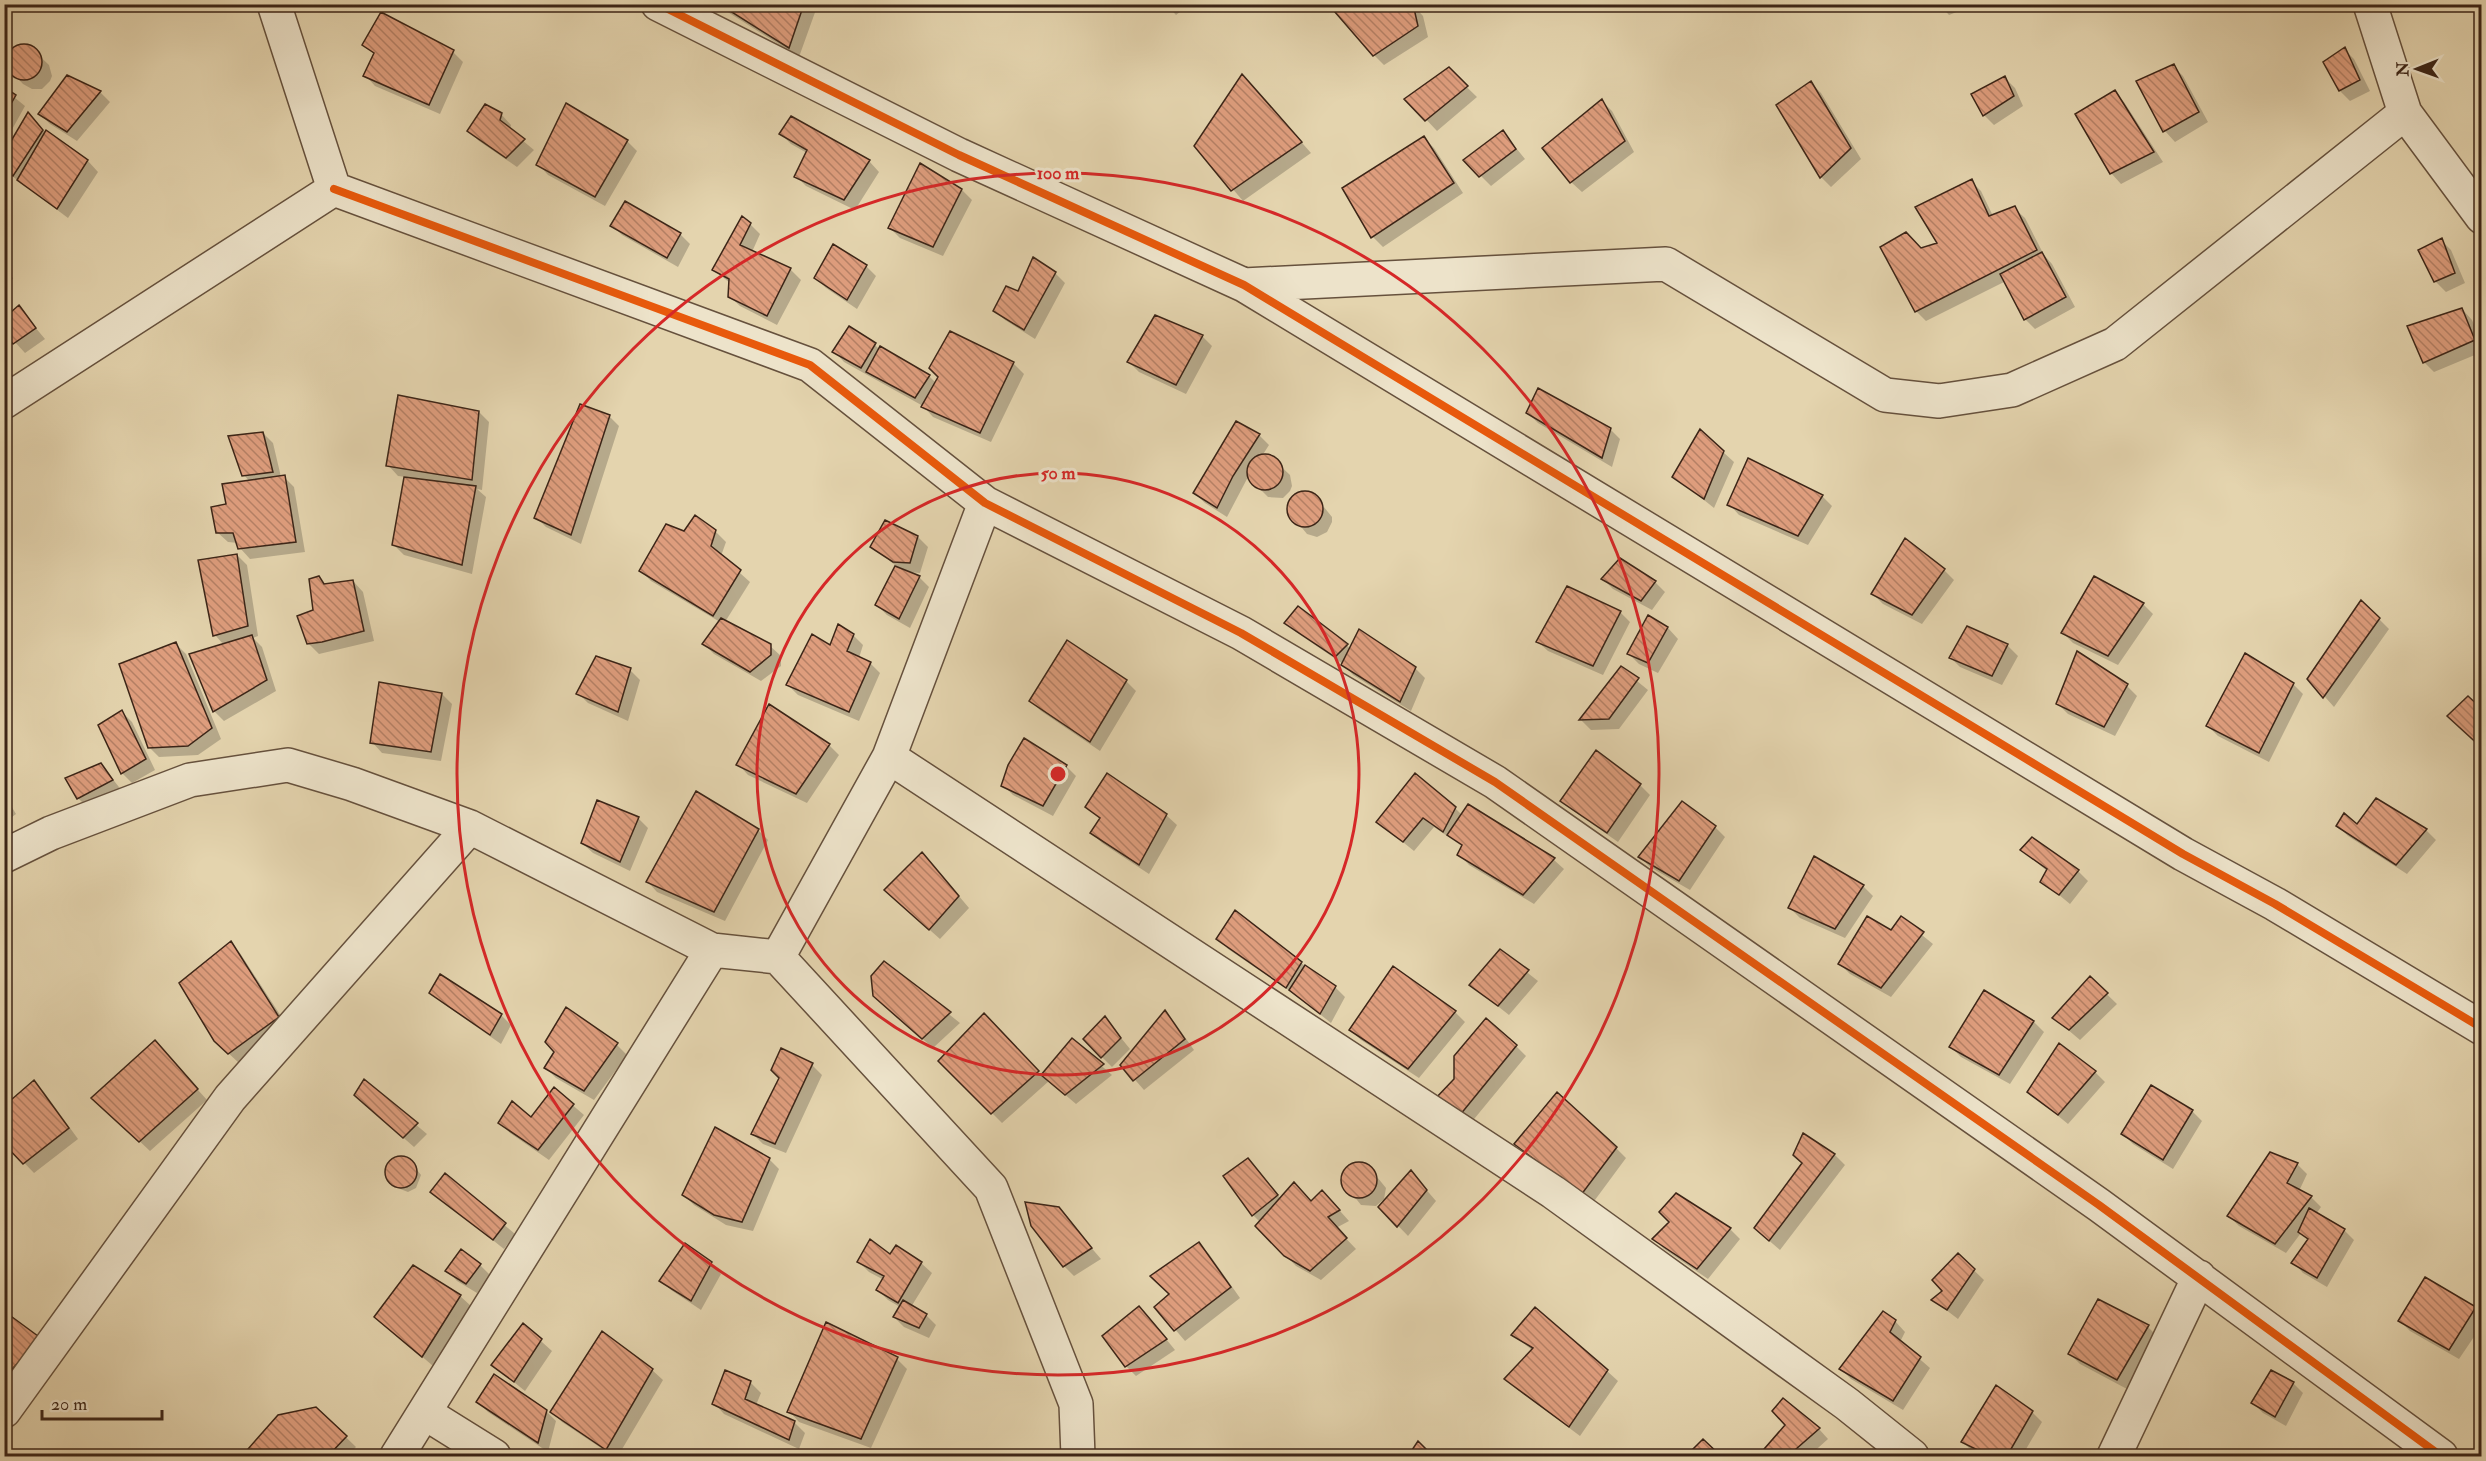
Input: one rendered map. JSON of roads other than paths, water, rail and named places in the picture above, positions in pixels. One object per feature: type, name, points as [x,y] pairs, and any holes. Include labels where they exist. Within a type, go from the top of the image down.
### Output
[{"type":"street","points":[[274,4],[334,189]]},
{"type":"street","points":[[658,4],[958,155],[1244,285],[2183,854],[2275,904],[2481,1028]]},
{"type":"street","points":[[2370,4],[2404,113],[2481,217]]},
{"type":"street","points":[[1244,285],[1666,264],[1885,395],[1939,401],[1950,400],[2012,390],[2115,344],[2404,113]]},
{"type":"street","points":[[4,402],[334,189]]},
{"type":"street","points":[[334,189],[810,365],[985,503],[1241,633],[1495,782],[2090,1198],[2441,1456]]},
{"type":"street","points":[[778,957],[889,757],[985,503]]},
{"type":"street","points":[[889,757],[1552,1192],[1846,1404],[1912,1456]]},
{"type":"street","points":[[4,856],[51,833],[190,780],[288,765],[352,784],[470,827],[712,950],[778,957],[991,1188],[1076,1404],[1078,1456]]},
{"type":"street","points":[[4,1411],[230,1098],[470,827]]},
{"type":"street","points":[[398,1456],[712,950]]},
{"type":"street","points":[[2114,1456],[2199,1277]]},
{"type":"street","points":[[425,1413],[494,1456]]}]
